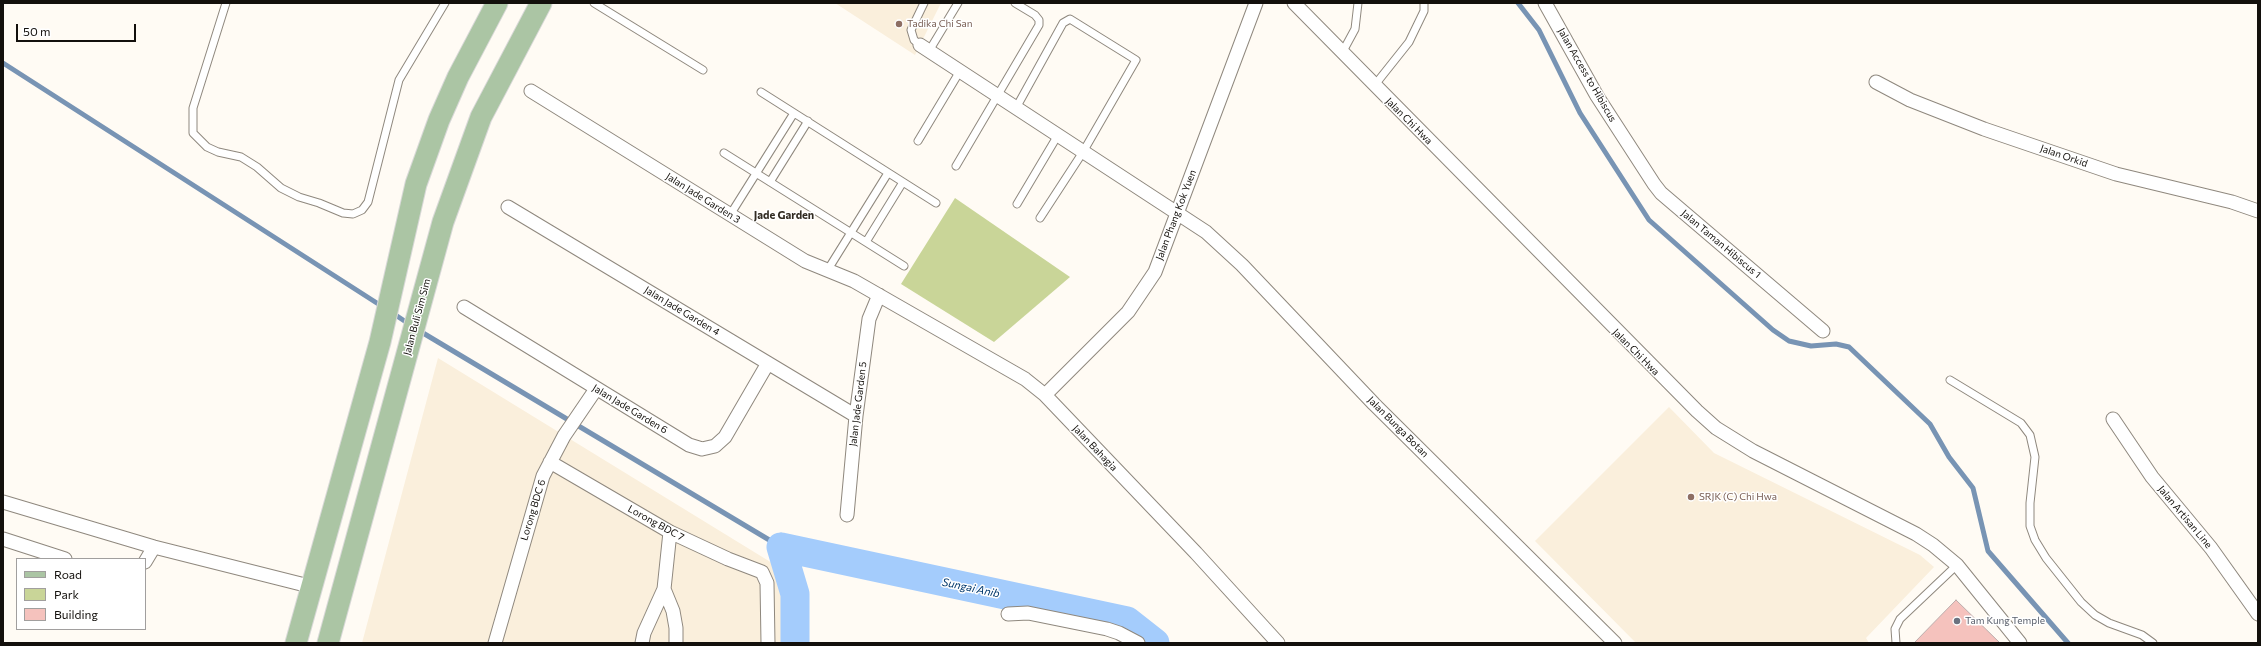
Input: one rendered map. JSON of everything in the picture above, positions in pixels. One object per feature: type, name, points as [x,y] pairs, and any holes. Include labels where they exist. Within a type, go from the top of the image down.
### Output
[{"type":"main road","points":[[296,643],[313,587],[380,342],[402,240],[416,184],[439,120],[458,77],[497,3]]},
{"type":"main road","name":"Jalan Buli Sim Sim","points":[[328,643],[443,222],[481,117],[540,3]]},
{"type":"street","name":"Jalan Phang Kok Yuen","points":[[1045,396],[1137,301],[1155,272],[1256,3]]},
{"type":"street","name":"Jalan Chi Hwa","points":[[1294,3],[1374,86],[1675,390],[1716,428],[1753,451],[1916,534],[1957,565],[2020,643]]},
{"type":"street","name":"Jalan Access to Hibiscus","points":[[1545,3],[1597,96],[1630,147]]},
{"type":"street","name":"Jalan Bunga Botan","points":[[924,48],[1206,232],[1242,266],[1374,404],[1615,643]]},
{"type":"street","name":"Jalan Orkid","points":[[1876,82],[1910,100],[1984,129],[2109,172],[2232,202],[2258,211]]},
{"type":"street","name":"Jalan Jade Garden 3","points":[[531,91],[805,261],[854,281],[879,295]]},
{"type":"street","name":"Jalan Taman Hibiscus 1","points":[[1630,147],[1661,193],[1823,331]]},
{"type":"street","name":"Jalan Jade Garden 4","points":[[508,207],[856,416]]},
{"type":"street","name":"Jalan Bahagia","points":[[879,295],[1025,379],[1045,396],[1196,552],[1278,643]]},
{"type":"street","name":"Jalan Jade Garden 5","points":[[847,515],[856,416],[869,319],[879,295]]},
{"type":"street","name":"Jalan Jade Garden 6","points":[[464,307],[689,445],[702,449],[715,446],[725,438],[768,363]]},
{"type":"street","name":"Lorong BDC 6","points":[[495,643],[543,476],[564,436],[596,389]]},
{"type":"street","name":"Jalan Artisan Line","points":[[2113,419],[2152,477],[2211,548],[2258,614]]},
{"type":"street","name":"Lorong BDC 7","points":[[550,462],[670,532],[728,559],[755,569],[765,577],[767,582],[768,643]]},
{"type":"street","points":[[3,502],[154,547],[313,587]]},
{"type":"street","points":[[642,643],[644,633],[664,589],[670,532]]},
{"type":"street","points":[[3,539],[61,558]]},
{"type":"street","points":[[146,560],[154,547]]},
{"type":"street","points":[[664,589],[673,611],[676,628],[676,643]]},
{"type":"street","points":[[1008,614],[1028,613],[1107,629],[1138,643]]},
{"type":"lane","points":[[226,3],[193,108],[193,133],[207,147],[218,152],[241,157],[257,167],[281,188],[299,197],[320,203],[343,213],[353,214],[362,210],[368,202],[399,80],[445,3]]},
{"type":"lane","points":[[594,3],[703,70]]},
{"type":"lane","points":[[924,3],[911,30],[914,40],[924,48],[958,3]]},
{"type":"lane","points":[[956,166],[996,95],[1039,25],[1039,20],[1035,15],[1015,3]]},
{"type":"lane","points":[[1342,53],[1355,29],[1358,3]]},
{"type":"lane","points":[[1374,86],[1409,42],[1424,11],[1424,3]]},
{"type":"lane","points":[[1016,108],[1063,23],[1070,19],[1132,56],[1136,60],[1083,152],[1040,218]]},
{"type":"lane","points":[[918,141],[960,71]]},
{"type":"lane","points":[[761,92],[936,203]]},
{"type":"lane","points":[[730,215],[794,113]]},
{"type":"lane","points":[[770,182],[808,121]]},
{"type":"lane","points":[[1017,204],[1058,135]]},
{"type":"lane","points":[[724,154],[904,266]]},
{"type":"lane","points":[[827,271],[888,172]]},
{"type":"lane","points":[[866,242],[903,182]]},
{"type":"lane","points":[[1950,380],[2021,423],[2030,434],[2035,457],[2030,503],[2030,526],[2035,540],[2046,558],[2081,602],[2095,615],[2109,623],[2142,635],[2153,643]]},
{"type":"lane","points":[[1896,643],[1896,629],[1900,619],[1957,565]]},
{"type":"shaded area","name":"Tadika Chi San","points":[[835,3],[941,3],[915,55]]},
{"type":"shaded area","points":[[438,358],[777,566],[788,596],[787,643],[362,643]]},
{"type":"shaded area","name":"SRJK (C) Chi Hwa","points":[[1669,407],[1714,453],[1920,555],[1934,567],[1866,638],[1869,643],[1636,643],[1535,541]]},
{"type":"green space","points":[[955,198],[1070,277],[994,342],[901,284]]},
{"type":"building","name":"Tam Kung Temple","points":[[1956,600],[2000,643],[1914,643]]},
{"type":"waterway","points":[[1518,3],[1539,30],[1580,113],[1649,220],[1773,330],[1789,341],[1811,346],[1836,344],[1849,347],[1930,424],[1949,457],[1973,488],[1988,551],[2068,643]]},
{"type":"waterway","points":[[3,63],[383,307]]},
{"type":"waterway","points":[[391,312],[409,324]]},
{"type":"waterway","points":[[418,330],[781,547]]},
{"type":"waterway","name":"Sungai Anib","points":[[781,547],[1127,621],[1155,643]]},
{"type":"waterway","points":[[781,547],[795,594],[795,643]]},
{"type":"place","name":"Tadika Chi San","points":[[899,24]]},
{"type":"place","name":"SRJK (C) Chi Hwa","points":[[1691,497]]},
{"type":"place","name":"Tam Kung Temple","points":[[1957,621]]},
{"type":"district","name":"Jade Garden","points":[[784,215]]}]
